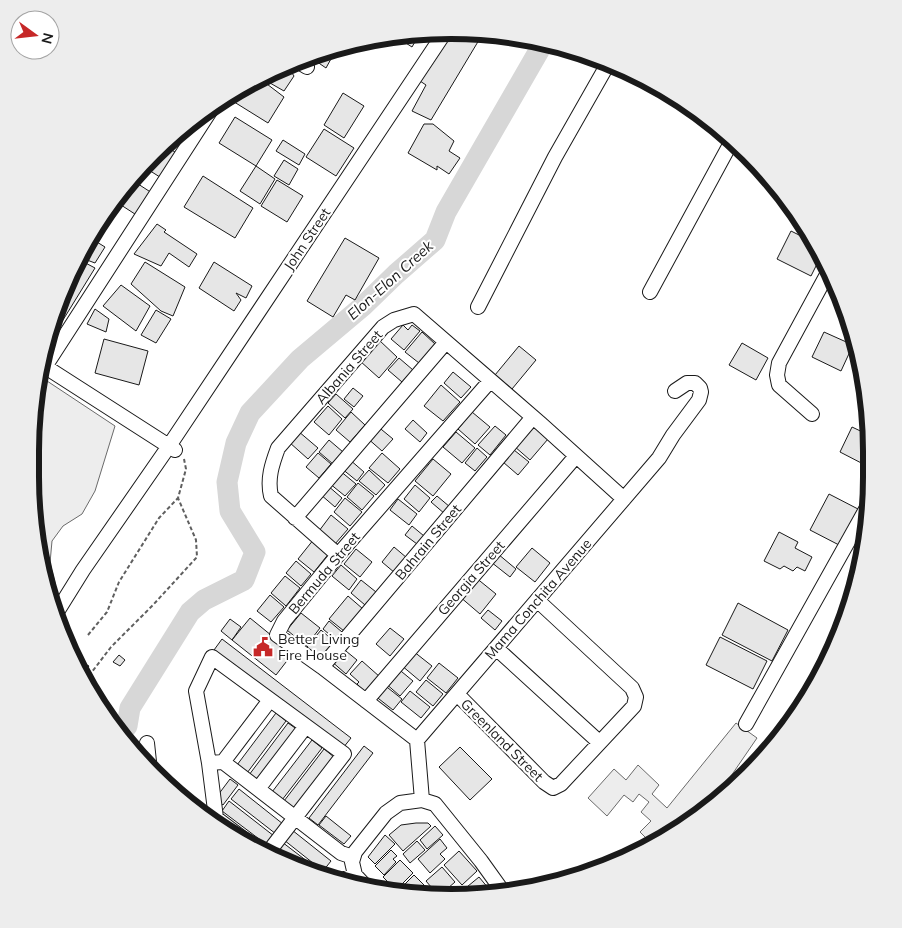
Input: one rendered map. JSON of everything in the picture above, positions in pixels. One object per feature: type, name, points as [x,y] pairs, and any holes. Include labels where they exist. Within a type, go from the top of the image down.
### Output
[{"type":"street","name":"John Street","points":[[60,607],[83,570],[172,448],[440,39]]},
{"type":"street","points":[[478,307],[555,157],[604,68]]},
{"type":"street","points":[[51,352],[192,131]]},
{"type":"street","points":[[650,292],[729,146]]},
{"type":"street","points":[[812,414],[779,385],[777,375],[779,363],[825,278]]},
{"type":"street","name":"Albania Street","points":[[338,555],[270,496],[268,484],[273,462],[278,448],[384,327],[394,320],[414,314],[533,417],[624,500]]},
{"type":"street","points":[[295,518],[446,342]]},
{"type":"street","points":[[48,368],[172,448]]},
{"type":"street","name":"Bermuda Street","points":[[417,740],[322,666],[277,635],[284,621],[338,555],[490,381]]},
{"type":"street","name":"Mama Conchita Avenue","points":[[417,740],[659,458],[673,435],[699,400],[701,392],[695,383],[687,383],[675,391]]},
{"type":"street","name":"Bahrain Street","points":[[322,666],[533,417]]},
{"type":"street","name":"Georgia Street","points":[[366,701],[576,456]]},
{"type":"street","points":[[746,724],[861,518]]},
{"type":"street","name":"Greenland Street","points":[[457,694],[544,782],[553,788],[561,784],[634,706],[636,701],[635,692],[537,600]]},
{"type":"street","points":[[496,648],[599,742]]},
{"type":"street","points":[[216,815],[209,762],[196,691],[212,657],[344,754],[272,848]]},
{"type":"street","points":[[223,762],[270,700]]},
{"type":"street","points":[[258,789],[306,726]]},
{"type":"street","points":[[417,740],[422,800]]},
{"type":"street","points":[[147,743],[149,757]]},
{"type":"street","points":[[209,762],[223,762],[341,853],[353,857]]},
{"type":"street","points":[[358,878],[353,868],[353,857],[358,847],[386,813],[406,801],[422,800],[436,804],[499,886]]},
{"type":"street","points":[[351,877],[355,875]]},
{"type":"path","points":[[88,635],[107,612],[119,582],[159,518],[178,498],[186,469],[183,458],[172,448]]},
{"type":"path","points":[[90,675],[111,647],[153,605],[196,557],[196,540],[178,498]]},
{"type":"shaded area","points":[[45,380],[115,426],[95,491],[82,514],[63,526],[52,541],[50,563],[55,583],[52,581],[42,531],[40,504],[40,424]]},
{"type":"shaded area","points":[[736,723],[757,738],[731,776],[733,778],[680,820],[647,839],[640,832],[651,821],[641,812],[649,802],[639,794],[633,802],[624,795],[607,816],[588,798],[614,769],[626,780],[638,765],[659,785],[652,794],[667,808]]},
{"type":"building","points":[[444,39],[479,40],[431,120],[412,111],[426,85],[417,79]]},
{"type":"building","points":[[416,41],[412,47],[404,42]]},
{"type":"building","points":[[332,57],[326,68],[317,62]]},
{"type":"building","points":[[295,69],[292,73],[294,76],[284,91],[270,83],[272,80]]},
{"type":"building","points":[[265,83],[284,97],[268,123],[233,101]]},
{"type":"building","points":[[343,93],[364,106],[344,138],[324,125]]},
{"type":"building","points":[[235,117],[272,140],[256,166],[219,143]]},
{"type":"building","points":[[424,124],[433,124],[454,141],[449,151],[460,158],[449,174],[437,166],[437,170],[408,153]]},
{"type":"building","points":[[324,129],[354,148],[336,176],[306,157]]},
{"type":"building","points":[[283,140],[305,154],[299,165],[276,151]]},
{"type":"building","points":[[170,149],[178,154],[163,179],[149,170]]},
{"type":"building","points":[[284,160],[298,169],[289,185],[274,176]]},
{"type":"building","points":[[256,166],[275,179],[260,204],[240,191]]},
{"type":"building","points":[[203,176],[253,208],[235,238],[184,207]]},
{"type":"building","points":[[277,180],[303,196],[287,222],[261,206]]},
{"type":"building","points":[[137,184],[152,193],[138,216],[121,205]]},
{"type":"building","points":[[157,224],[166,230],[164,232],[197,254],[189,267],[169,253],[161,266],[134,254]]},
{"type":"building","points":[[791,231],[803,237],[818,263],[811,276],[777,259]]},
{"type":"building","points":[[345,238],[379,258],[355,300],[346,295],[333,317],[307,301]]},
{"type":"building","points":[[96,242],[105,247],[95,263],[86,260]]},
{"type":"building","points":[[85,262],[95,268],[58,328],[70,293]]},
{"type":"building","points":[[145,262],[185,287],[173,316],[161,311],[131,284]]},
{"type":"building","points":[[214,262],[252,286],[246,298],[236,293],[241,300],[234,311],[199,288]]},
{"type":"building","points":[[121,285],[150,306],[136,331],[103,306]]},
{"type":"building","points":[[95,309],[109,319],[106,332],[87,324]]},
{"type":"building","points":[[156,310],[171,319],[156,343],[141,335]]},
{"type":"building","points":[[403,325],[408,330],[412,325],[420,331],[404,350],[391,339]]},
{"type":"building","points":[[422,332],[435,344],[419,363],[405,352]]},
{"type":"building","points":[[824,332],[849,343],[850,351],[841,371],[812,357]]},
{"type":"building","points":[[104,339],[148,351],[139,385],[95,373]]},
{"type":"building","points":[[379,340],[397,357],[379,378],[360,361]]},
{"type":"building","points":[[742,343],[768,358],[756,380],[729,365]]},
{"type":"building","points":[[519,346],[536,360],[512,389],[495,375]]},
{"type":"building","points":[[399,358],[413,370],[402,382],[388,370]]},
{"type":"building","points":[[453,372],[471,387],[461,398],[444,383]]},
{"type":"building","points":[[441,385],[460,402],[443,421],[424,406]]},
{"type":"building","points":[[353,388],[363,396],[354,407],[344,399]]},
{"type":"building","points":[[336,394],[353,409],[345,418],[328,403]]},
{"type":"building","points":[[328,406],[342,419],[329,435],[314,422]]},
{"type":"building","points":[[351,412],[365,425],[350,442],[336,430]]},
{"type":"building","points":[[472,412],[490,427],[475,444],[458,429]]},
{"type":"building","points":[[413,420],[427,433],[420,442],[405,429]]},
{"type":"building","points":[[532,424],[548,439],[530,460],[514,446]]},
{"type":"building","points":[[376,425],[393,439],[382,451],[366,437]]},
{"type":"building","points":[[495,426],[506,435],[490,455],[478,445]]},
{"type":"building","points":[[852,427],[862,432],[863,464],[840,452]]},
{"type":"building","points":[[298,431],[318,448],[308,459],[289,442]]},
{"type":"building","points":[[456,432],[475,448],[462,463],[443,447]]},
{"type":"building","points":[[329,440],[343,452],[333,464],[319,452]]},
{"type":"building","points":[[477,448],[487,457],[475,471],[465,463]]},
{"type":"building","points":[[514,450],[529,462],[518,475],[503,462]]},
{"type":"building","points":[[318,453],[331,464],[319,478],[306,467]]},
{"type":"building","points":[[382,453],[400,469],[388,483],[369,468]]},
{"type":"building","points":[[349,459],[364,472],[357,481],[341,468]]},
{"type":"building","points":[[433,459],[451,474],[433,496],[415,481]]},
{"type":"building","points":[[339,470],[356,484],[345,496],[329,483]]},
{"type":"building","points":[[369,470],[385,485],[376,495],[359,481]]},
{"type":"building","points":[[358,483],[374,496],[362,510],[347,497]]},
{"type":"building","points":[[327,485],[342,498],[335,507],[320,494]]},
{"type":"building","points":[[415,485],[430,498],[419,512],[404,499]]},
{"type":"building","points":[[829,494],[858,509],[839,545],[810,530]]},
{"type":"building","points":[[437,496],[450,507],[445,514],[431,502]]},
{"type":"building","points":[[345,498],[362,512],[350,526],[334,512]]},
{"type":"building","points":[[398,499],[417,514],[409,525],[390,510]]},
{"type":"building","points":[[331,515],[348,529],[335,544],[319,531]]},
{"type":"building","points":[[412,526],[424,536],[417,544],[405,535]]},
{"type":"building","points":[[779,532],[798,542],[795,548],[812,557],[805,571],[797,567],[793,571],[784,566],[780,569],[764,561]]},
{"type":"building","points":[[314,539],[330,552],[314,572],[298,559]]},
{"type":"building","points":[[394,547],[407,558],[395,573],[382,562]]},
{"type":"building","points":[[532,548],[550,563],[535,582],[516,567]]},
{"type":"building","points":[[356,549],[372,562],[360,577],[344,564]]},
{"type":"building","points":[[498,554],[516,569],[510,577],[491,562]]},
{"type":"building","points":[[296,561],[311,574],[301,586],[286,573]]},
{"type":"building","points":[[341,565],[357,579],[349,590],[332,576]]},
{"type":"building","points":[[285,576],[300,588],[286,606],[271,593]]},
{"type":"building","points":[[475,577],[496,594],[480,614],[459,596]]},
{"type":"building","points":[[361,580],[376,592],[365,605],[351,593]]},
{"type":"building","points":[[270,595],[284,607],[271,622],[257,611]]},
{"type":"building","points":[[348,596],[363,609],[344,631],[329,619]]},
{"type":"building","points":[[738,603],[788,630],[772,661],[722,635]]},
{"type":"building","points":[[488,610],[502,621],[495,630],[481,618]]},
{"type":"building","points":[[301,613],[320,628],[306,646],[287,630]]},
{"type":"building","name":"Better Living Fire House","points":[[250,618],[293,653],[276,675],[232,640]]},
{"type":"building","points":[[230,619],[241,627],[232,640],[221,631]]},
{"type":"building","points":[[329,621],[342,632],[336,640],[323,629]]},
{"type":"building","points":[[390,628],[404,639],[390,656],[376,644]]},
{"type":"building","points":[[321,630],[335,642],[321,659],[307,647]]},
{"type":"building","points":[[720,637],[767,661],[753,689],[706,665]]},
{"type":"building","points":[[222,639],[351,738],[343,748],[214,650]]},
{"type":"building","points":[[341,647],[357,660],[346,674],[330,660]]},
{"type":"building","points":[[413,651],[432,666],[420,681],[401,665]]},
{"type":"building","points":[[119,655],[125,660],[120,666],[113,662]]},
{"type":"building","points":[[362,661],[380,677],[366,693],[357,684],[359,682],[350,674]]},
{"type":"building","points":[[439,663],[458,678],[446,693],[427,678]]},
{"type":"building","points":[[396,667],[413,681],[400,696],[384,682]]},
{"type":"building","points":[[426,680],[443,694],[433,706],[416,692]]},
{"type":"building","points":[[383,684],[402,699],[393,710],[374,695]]},
{"type":"building","points":[[410,691],[430,707],[421,718],[401,702]]},
{"type":"building","points":[[276,713],[286,721],[247,773],[237,765]]},
{"type":"building","points":[[288,723],[298,730],[259,782],[249,775]]},
{"type":"building","points":[[312,740],[322,748],[282,800],[272,792]]},
{"type":"building","points":[[364,746],[373,753],[318,825],[309,818]]},
{"type":"building","points":[[460,747],[492,779],[470,800],[439,767]]},
{"type":"building","points":[[324,749],[334,757],[294,809],[284,801]]},
{"type":"building","points":[[230,779],[238,785],[223,805],[218,801],[218,795]]},
{"type":"building","points":[[239,789],[283,824],[276,834],[231,799]]},
{"type":"building","points":[[229,801],[274,836],[267,845],[222,811]]},
{"type":"building","points":[[326,816],[351,836],[344,844],[319,825]]},
{"type":"building","points":[[428,823],[431,826],[403,851],[389,835],[401,825]]},
{"type":"building","points":[[435,826],[443,835],[427,849],[420,840]]},
{"type":"building","points":[[292,830],[331,861],[325,869],[318,867],[284,840]]},
{"type":"building","points":[[385,835],[395,844],[375,864],[368,857]]},
{"type":"building","points":[[440,839],[447,848],[440,854],[445,859],[430,873],[418,859]]},
{"type":"building","points":[[417,841],[425,850],[410,863],[403,854]]},
{"type":"building","points":[[282,842],[312,865],[293,858],[276,850]]},
{"type":"building","points":[[391,850],[397,856],[393,859],[396,862],[384,875],[375,866]]},
{"type":"building","points":[[459,851],[477,871],[462,885],[444,865]]},
{"type":"building","points":[[400,860],[413,873],[400,886],[391,885],[383,877]]},
{"type":"building","points":[[442,867],[455,882],[447,889],[432,888],[426,881]]},
{"type":"building","points":[[414,875],[425,886],[423,888],[403,886]]},
{"type":"building","points":[[479,877],[488,887],[478,888],[465,888]]},
{"type":"waterway","name":"Elon-Elon Creek","points":[[125,729],[127,726],[130,708],[190,612],[204,600],[244,580],[255,552],[230,511],[227,482],[236,443],[250,413],[300,359],[363,306],[435,240],[446,212],[540,49]]},
{"type":"place","name":"Better Living Fire House","points":[[263,647]]}]
